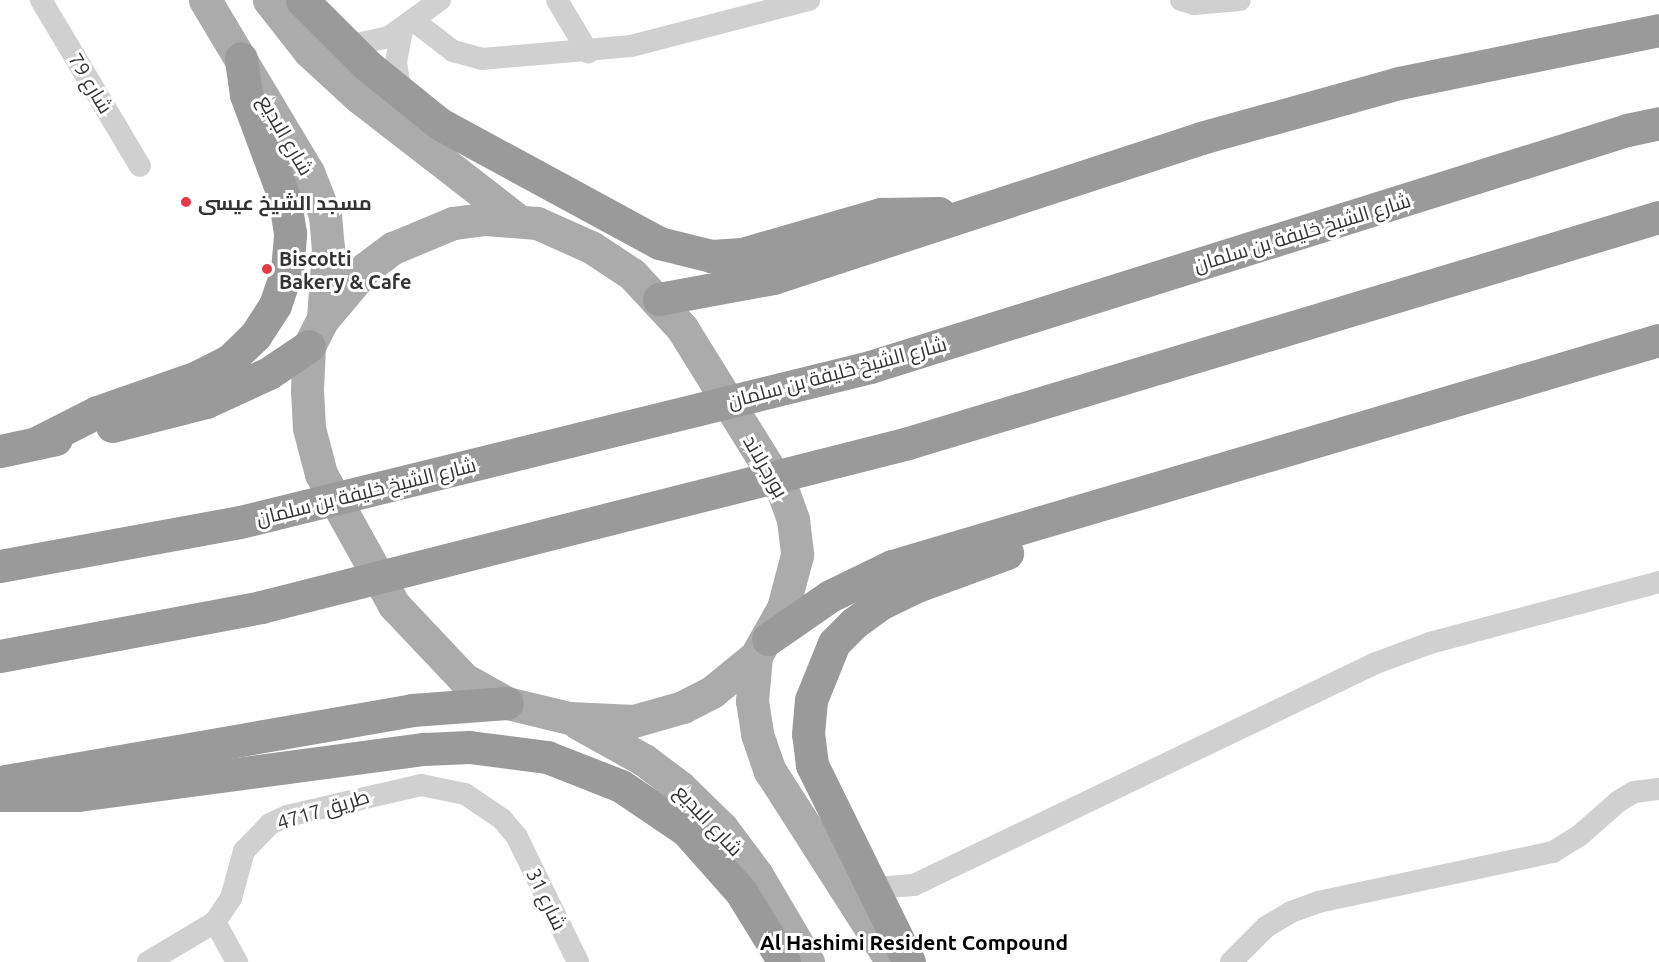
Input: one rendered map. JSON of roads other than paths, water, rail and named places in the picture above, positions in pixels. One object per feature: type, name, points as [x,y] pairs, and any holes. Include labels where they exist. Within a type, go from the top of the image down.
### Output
[{"type":"highway","points":[[302,0],[347,46],[401,94],[440,124],[633,233],[683,250],[711,256],[742,254],[881,214],[929,211],[955,217]]},
{"type":"highway","points":[[659,299],[773,278],[1201,138],[1399,83],[1659,30]]},
{"type":"highway","points":[[36,443],[97,412],[197,377],[229,361],[255,336],[275,305],[287,270],[290,233],[284,196],[246,95],[241,58]]},
{"type":"highway","name":"شارع الشيخ خليفة بن سلمان","points":[[0,566],[240,522],[870,367],[1659,123]]},
{"type":"highway","points":[[0,656],[261,607],[908,443],[1659,217]]},
{"type":"highway","points":[[0,451],[197,405],[269,373],[316,333]]},
{"type":"highway","points":[[762,647],[830,596],[892,566],[1659,340]]},
{"type":"highway","points":[[909,962],[881,900],[812,765],[808,734],[811,700],[834,643],[882,603],[1072,526],[1098,505]]},
{"type":"highway","points":[[0,782],[412,710],[507,703]]},
{"type":"highway","points":[[0,795],[78,795],[424,749],[469,747],[547,757],[621,786],[686,830],[741,892],[784,962]]},
{"type":"main road","name":"شارع البديع","points":[[205,0],[308,172],[325,215],[328,247],[316,333]]},
{"type":"main road","points":[[269,0],[309,51],[359,98],[519,221]]},
{"type":"main road","name":"بورجرلاند","points":[[519,221],[537,223],[591,247],[632,274],[659,299],[682,328],[782,489],[793,520],[797,555],[791,582],[762,647],[712,692],[663,715],[607,722],[569,718],[507,703],[465,679],[435,651],[394,605],[351,532],[321,474],[309,428],[316,333],[366,268],[422,233],[453,223],[519,221]]},
{"type":"main road","points":[[762,647],[752,701],[757,734],[770,771],[892,962]]},
{"type":"main road","name":"شارع البديع","points":[[569,718],[644,760],[680,787],[722,828],[758,875],[808,962]]},
{"type":"street","name":"شارع 79","points":[[41,0],[140,166]]},
{"type":"street","points":[[347,46],[376,42],[408,25],[440,0]]},
{"type":"street","points":[[557,0],[588,52]]},
{"type":"street","points":[[408,25],[467,57],[482,59],[588,52],[668,38],[809,0]]},
{"type":"street","points":[[1181,0],[1194,4],[1240,0]]},
{"type":"street","points":[[401,94],[396,62],[408,25]]},
{"type":"street","points":[[881,900],[1376,663],[1430,643],[1659,582]]},
{"type":"street","name":"طريق 4717","points":[[148,962],[215,922],[231,898],[244,851],[255,836],[287,816],[421,785],[454,791],[485,805],[517,837]]},
{"type":"street","points":[[1231,962],[1266,927],[1291,912],[1318,902],[1553,852],[1579,836],[1619,801],[1634,792],[1659,789]]},
{"type":"street","name":"شارع 31","points":[[517,837],[578,962]]},
{"type":"street","points":[[215,922],[237,962]]},
{"type":"place","name":"مسجد الشيخ عيسى","points":[[186,202]]},
{"type":"place","name":"Biscotti Bakery & Cafe","points":[[267,269]]},
{"type":"district","name":"Al Hashimi Resident Compound","points":[[914,942]]}]
